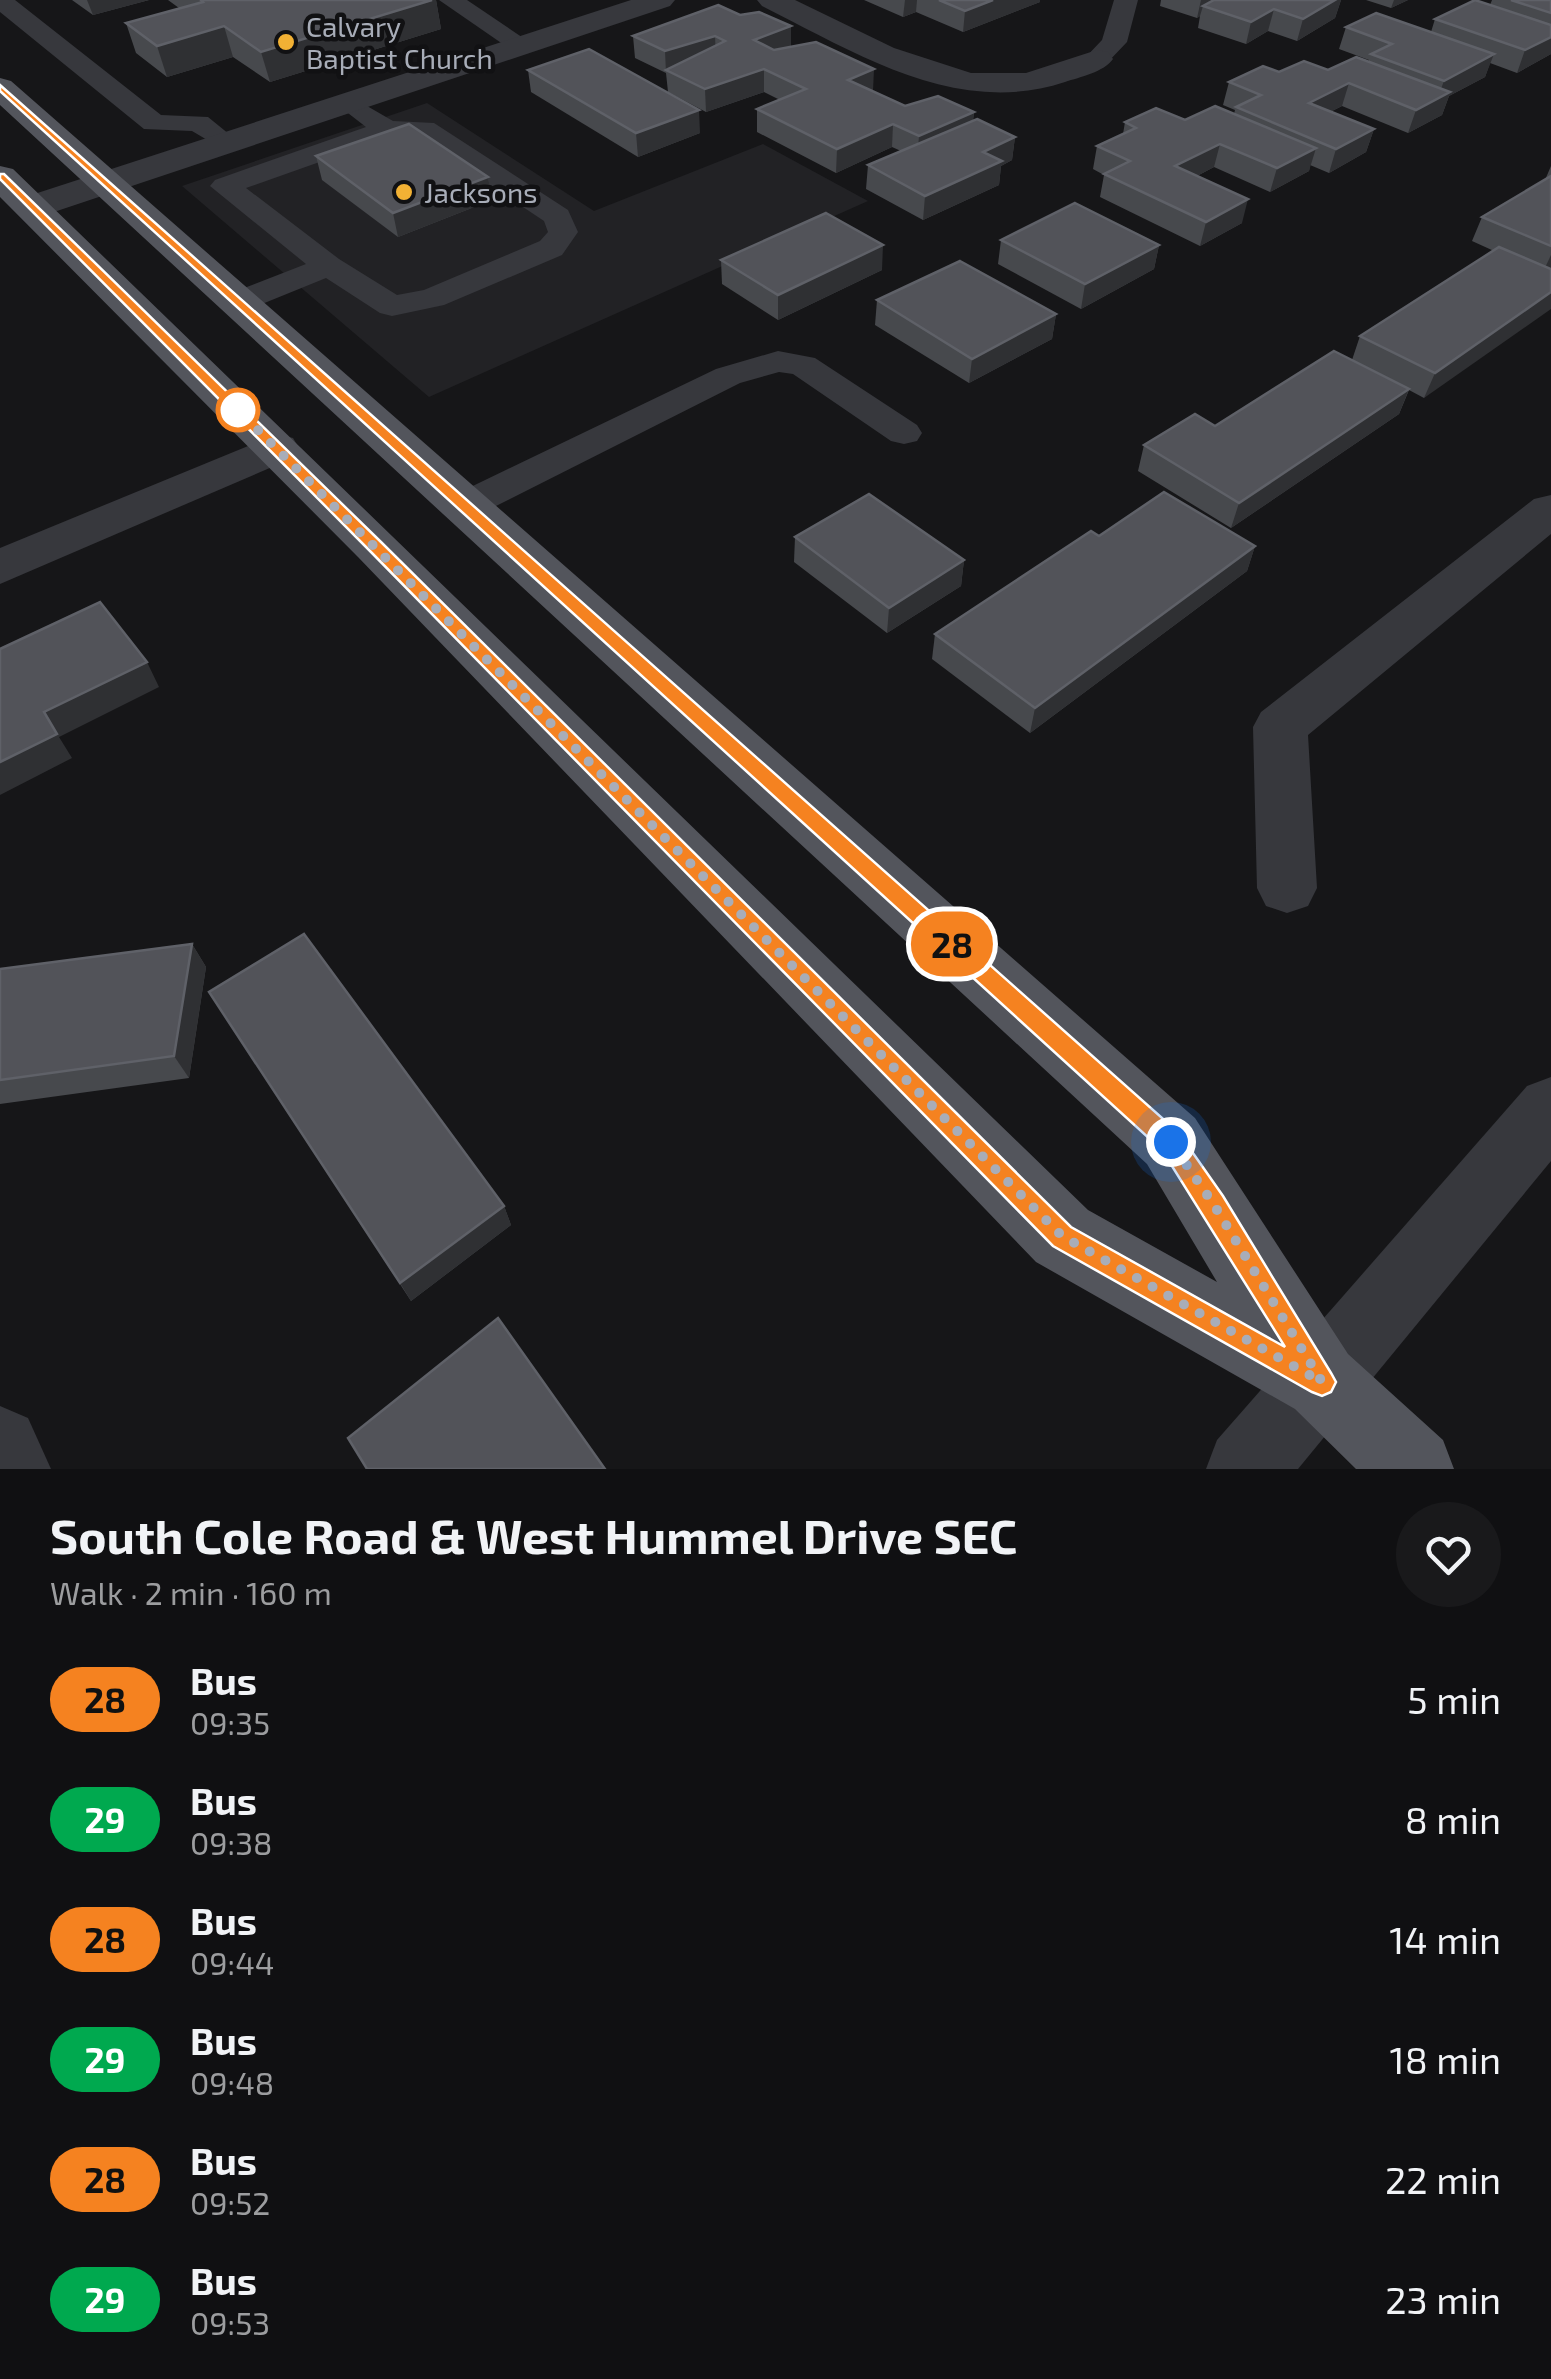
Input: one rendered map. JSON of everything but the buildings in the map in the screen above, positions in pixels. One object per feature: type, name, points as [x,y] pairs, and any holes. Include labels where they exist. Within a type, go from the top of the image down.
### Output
[{"type":"main road","points":[[0,88],[1171,1142],[1322,1382]]},
{"type":"main road","points":[[0,177],[277,448],[1062,1236],[1322,1382],[1414,1469]]},
{"type":"street","points":[[32,207],[660,0]]},
{"type":"street","points":[[772,0],[928,72],[1002,85],[1058,75],[1097,59]]},
{"type":"street","points":[[0,567],[277,448]]},
{"type":"street","points":[[1287,888],[1280,727],[1527,555],[1551,510]]},
{"type":"street","points":[[1246,1469],[1551,1108]]},
{"type":"street","points":[[0,1446],[11,1469]]},
{"type":"lane","points":[[0,0],[154,124],[198,123],[226,144]]},
{"type":"lane","points":[[451,0],[522,46]]},
{"type":"lane","points":[[1097,59],[1114,42],[1126,0]]},
{"type":"lane","points":[[348,103],[387,129]]},
{"type":"lane","points":[[387,129],[424,129],[557,216],[563,232],[551,248],[433,298],[392,306],[328,266],[225,186],[387,129]]},
{"type":"lane","points":[[238,302],[328,266]]},
{"type":"lane","points":[[466,505],[728,376],[778,361],[803,365],[904,433]]},
{"type":"shaded area","points":[[427,103],[594,211],[763,144],[868,201],[429,397],[182,186]]},
{"type":"bus line","name":"28","points":[[0,88],[1171,1142],[1322,1382],[1062,1236],[375,546],[0,177]]},
{"type":"place","name":"Calvary Baptist Church","points":[[286,42]]},
{"type":"place","name":"Jacksons","points":[[404,192]]},
{"type":"route","points":[[238,410],[229,401],[1062,1236],[1322,1382],[1171,1142]]}]
